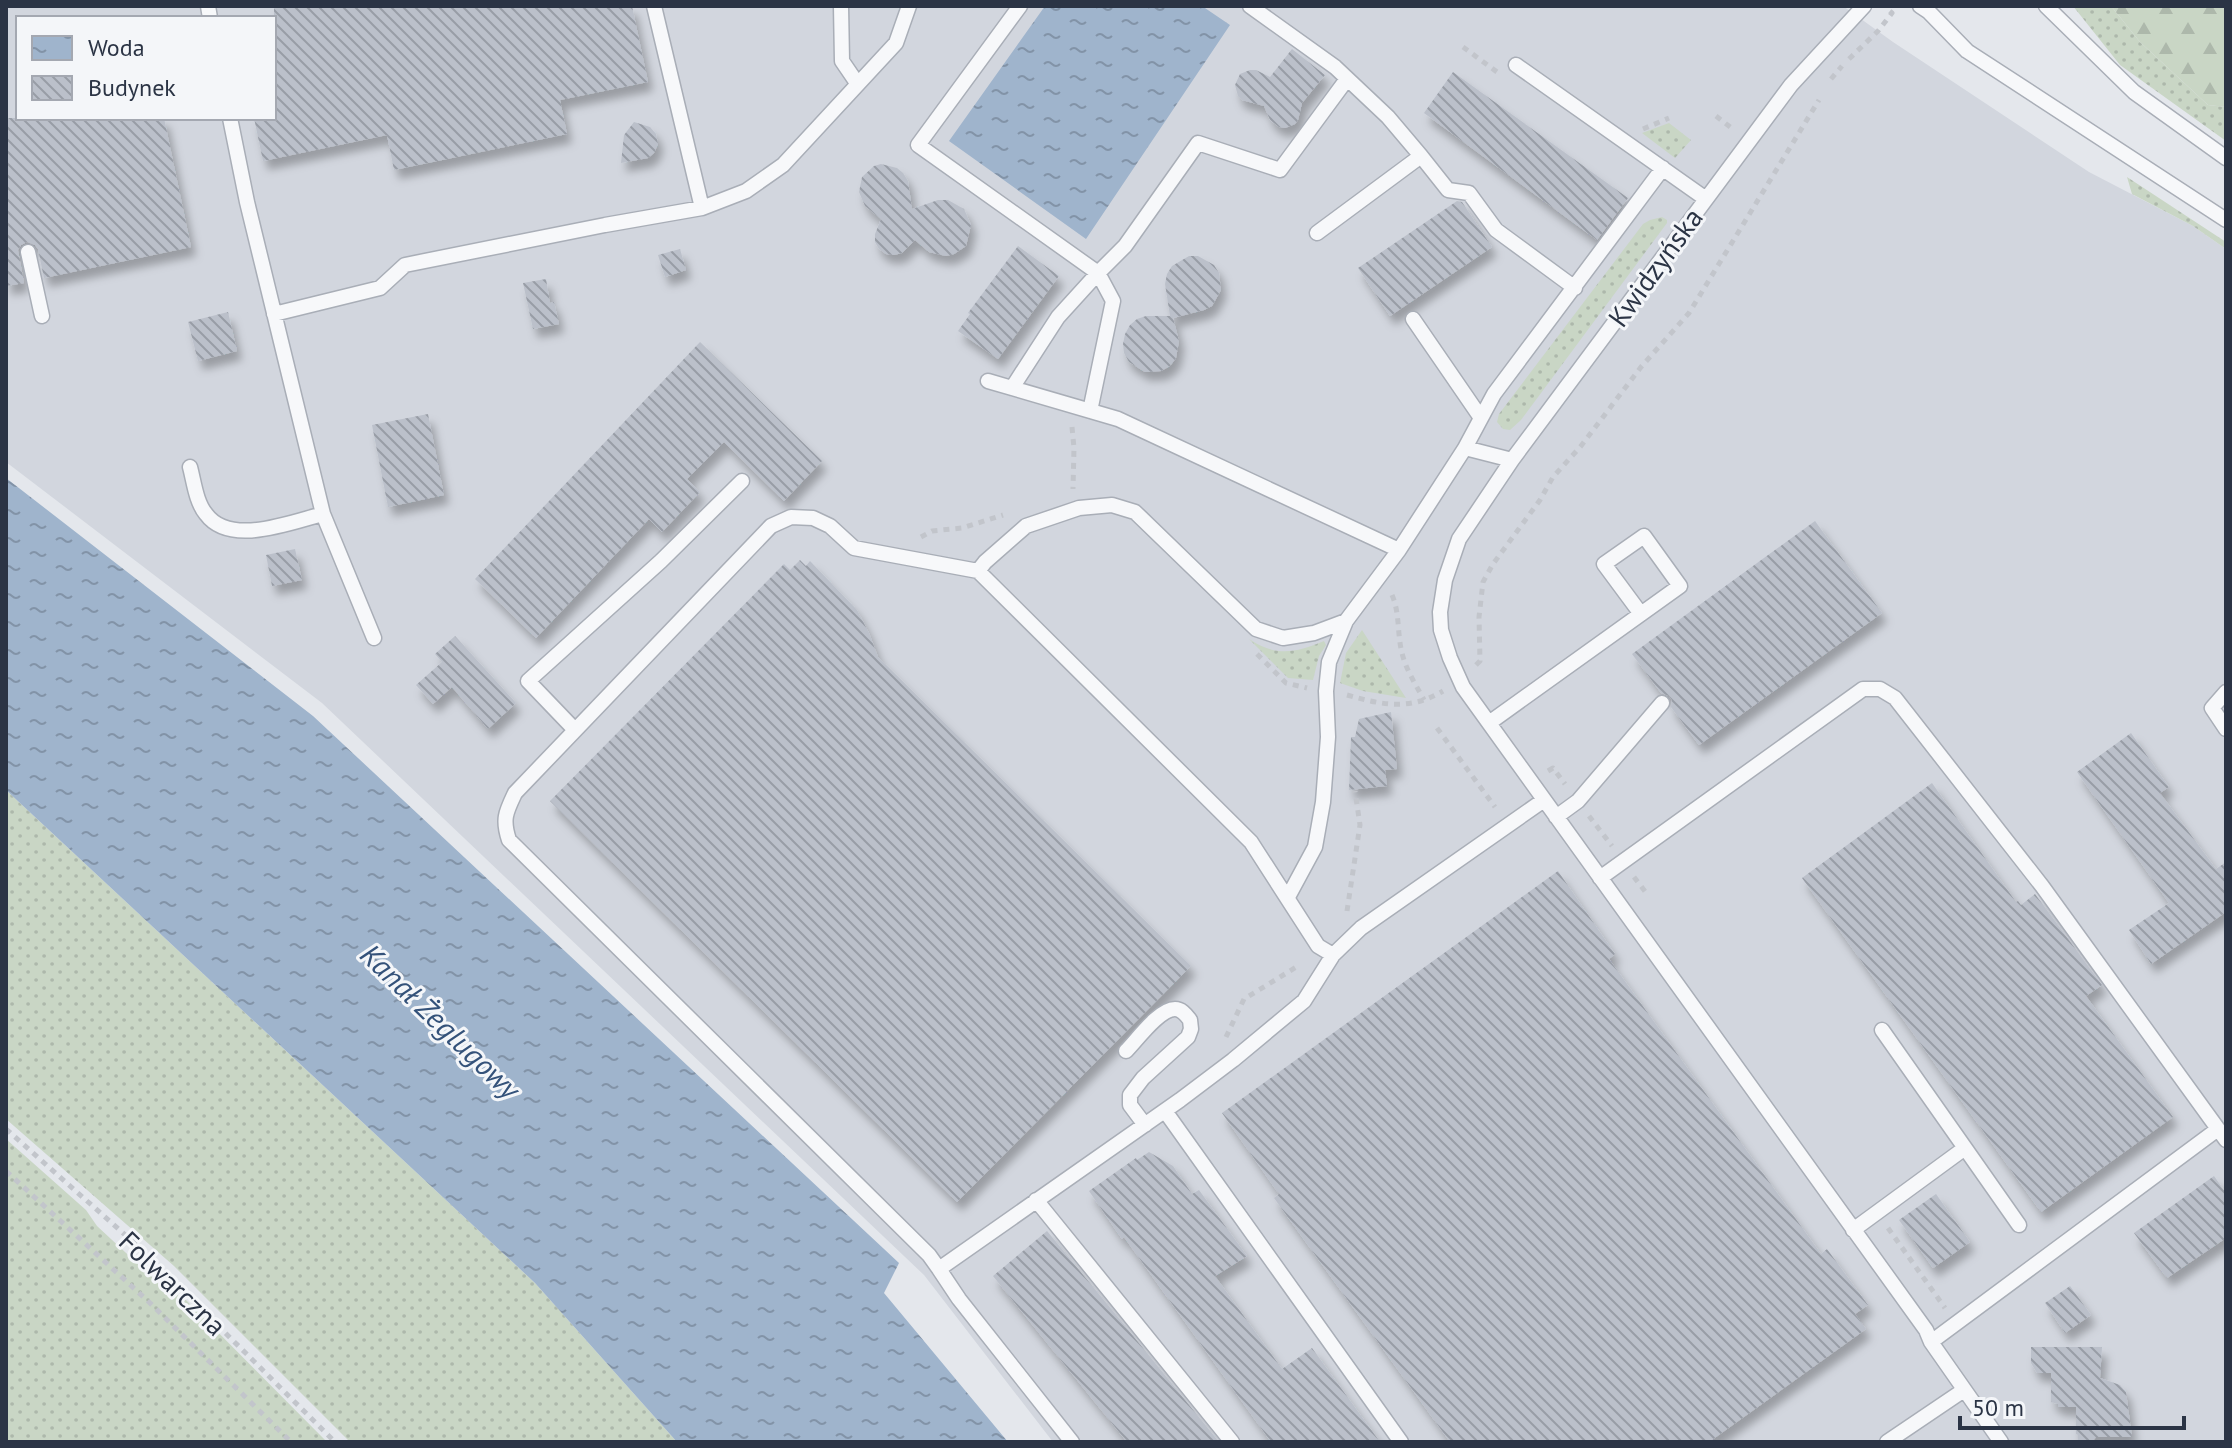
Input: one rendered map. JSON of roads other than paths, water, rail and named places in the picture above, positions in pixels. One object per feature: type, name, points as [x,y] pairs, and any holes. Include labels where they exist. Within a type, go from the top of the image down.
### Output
[{"type":"lane","points":[[654,6],[702,208]]},
{"type":"lane","points":[[841,6],[842,61],[857,83]]},
{"type":"lane","points":[[274,314],[380,288],[405,265],[702,208],[746,191],[783,165],[896,43],[909,6]]},
{"type":"lane","points":[[1020,6],[918,145],[1098,273],[1113,301],[1090,411]]},
{"type":"lane","points":[[1250,6],[1335,67],[1388,117],[1448,190],[1469,193],[1496,230],[1575,288]]},
{"type":"lane","name":"Kwidzyńska","points":[[1864,6],[1791,85],[1512,460],[1459,539],[1445,580],[1440,612],[1441,630],[1459,678],[1489,723],[1926,1330],[1931,1342],[2001,1442]]},
{"type":"lane","points":[[1920,6],[1967,51],[2226,220]]},
{"type":"lane","points":[[2046,6],[2134,92],[2226,158]]},
{"type":"lane","points":[[1516,65],[1706,199]]},
{"type":"lane","points":[[1012,388],[1058,317],[1125,246],[1198,143],[1280,170],[1347,79]]},
{"type":"lane","points":[[230,120],[247,202],[323,514],[374,638]]},
{"type":"lane","points":[[1317,233],[1421,156]]},
{"type":"lane","points":[[1288,897],[1315,847],[1323,802],[1328,737],[1327,671],[1346,621],[1399,550],[1465,448],[1494,394],[1663,168]]},
{"type":"lane","points":[[28,252],[42,316]]},
{"type":"lane","points":[[1413,319],[1481,418]]},
{"type":"lane","points":[[988,381],[1118,419],[1399,550]]},
{"type":"lane","points":[[1465,448],[1512,460]]},
{"type":"lane","points":[[190,467],[204,512],[218,526],[252,531],[323,514]]},
{"type":"lane","points":[[575,730],[528,681],[661,561],[742,481]]},
{"type":"lane","points":[[978,571],[1026,526],[1079,508],[1112,505],[1135,512],[1256,629],[1283,638],[1314,633],[1346,621]]},
{"type":"lane","points":[[1072,1442],[959,1299],[929,1255],[509,840],[504,825],[506,811],[515,793],[771,526],[791,517],[813,518],[830,526],[854,548],[978,571],[1251,842],[1318,946],[1333,955]]},
{"type":"lane","points":[[1489,723],[1641,614],[1680,586],[1644,536],[1604,564],[1641,614]]},
{"type":"lane","points":[[1600,878],[1863,689],[1880,689],[1895,698],[2042,886],[2222,1135],[1931,1342]]},
{"type":"lane","points":[[2226,692],[2212,708],[2226,729]]},
{"type":"lane","points":[[1556,817],[1578,801],[1662,703]]},
{"type":"lane","points":[[939,1269],[1233,1060],[1304,1001],[1333,955],[1361,928],[1544,800]]},
{"type":"lane","points":[[1126,1051],[1167,1011],[1181,1011],[1190,1020],[1188,1037],[1143,1078],[1130,1095],[1130,1105],[1145,1125]]},
{"type":"lane","points":[[1882,1030],[2019,1225]]},
{"type":"lane","points":[[1165,1111],[1401,1442]]},
{"type":"lane","points":[[1853,1230],[1965,1148]]},
{"type":"lane","points":[[1036,1200],[1232,1442]]},
{"type":"lane","points":[[1887,1442],[1964,1390]]},
{"type":"water","points":[[1045,6],[1202,6],[1230,25],[1086,239],[949,141]]},
{"type":"water","name":"Kanał Żeglugowy","points":[[6,478],[313,716],[899,1263],[884,1293],[1008,1442],[677,1442],[535,1283],[6,790]]}]
